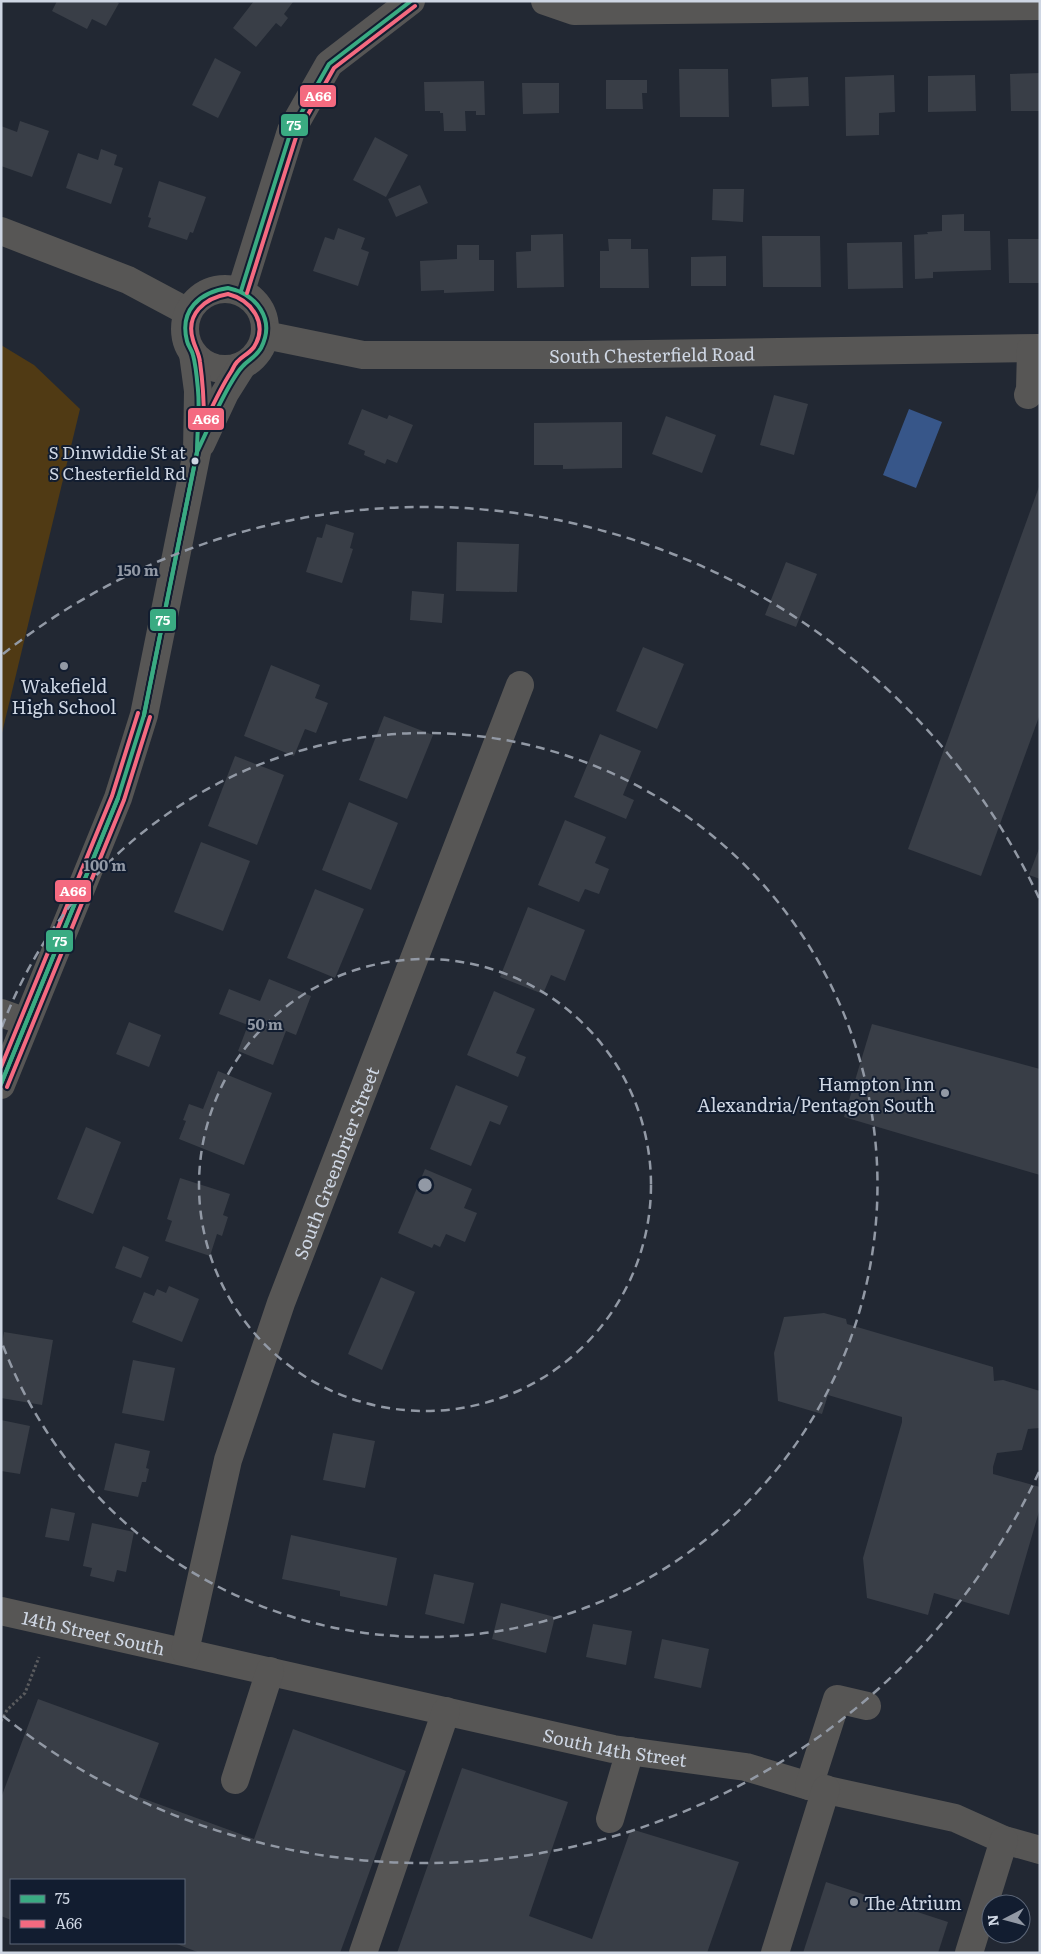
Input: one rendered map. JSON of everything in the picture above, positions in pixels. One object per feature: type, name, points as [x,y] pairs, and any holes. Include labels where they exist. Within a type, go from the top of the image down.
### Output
[{"type":"street","points":[[241,291],[291,131],[329,64],[411,1]]},
{"type":"street","points":[[545,1],[574,11],[1040,6]]},
{"type":"street","points":[[1,231],[128,280],[188,312]]},
{"type":"street","points":[[1,1085],[118,798],[144,715],[196,452],[198,391],[193,354],[187,342],[185,330],[188,312],[203,295],[215,290],[228,288],[241,291],[252,298],[261,309],[265,322],[265,335],[261,348],[253,359],[242,366],[229,370],[203,363],[193,354]]},
{"type":"street","name":"South Chesterfield Road","points":[[265,335],[363,354],[579,355],[1036,348]]},
{"type":"street","points":[[1028,395],[1036,348]]},
{"type":"street","points":[[196,452],[225,394],[242,366]]},
{"type":"street","name":"South Greenbrier Street","points":[[185,1651],[228,1460],[281,1303],[520,685]]},
{"type":"street","points":[[1,1013],[26,1022]]},
{"type":"street","name":"14th Street South","points":[[1,1611],[185,1651]]},
{"type":"street","name":"South 14th Street","points":[[185,1651],[622,1750],[746,1767],[818,1787],[955,1818],[1004,1840],[1040,1850]]},
{"type":"street","points":[[235,1780],[270,1671]]},
{"type":"street","points":[[775,1953],[818,1787],[837,1699],[867,1706]]},
{"type":"street","points":[[363,1953],[446,1711]]},
{"type":"street","points":[[602,1816],[622,1750]]},
{"type":"street","points":[[969,1953],[1004,1840]]},
{"type":"path","points":[[1,1721],[7,1710],[25,1693],[39,1657]]},
{"type":"shaded area","points":[[1,345],[34,365],[80,409],[1,737]]},
{"type":"water","points":[[909,409],[942,422],[916,488],[883,475]]},
{"type":"building","points":[[57,1],[115,1],[119,3],[106,26],[92,19],[87,29],[52,11]]},
{"type":"building","points":[[254,1],[293,2],[284,14],[288,18],[281,27],[276,23],[256,47],[233,28]]},
{"type":"building","points":[[215,58],[241,72],[218,118],[192,105]]},
{"type":"building","points":[[679,69],[728,69],[729,117],[680,117]]},
{"type":"building","points":[[1040,73],[1040,111],[1011,111],[1010,74]]},
{"type":"building","points":[[894,75],[895,112],[879,113],[879,135],[846,136],[845,77]]},
{"type":"building","points":[[975,75],[976,111],[928,112],[928,76]]},
{"type":"building","points":[[808,77],[809,106],[772,107],[771,79]]},
{"type":"building","points":[[606,80],[647,80],[647,93],[642,93],[643,109],[606,109]]},
{"type":"building","points":[[484,81],[485,115],[476,115],[476,111],[465,111],[466,131],[444,131],[443,113],[440,113],[440,111],[425,111],[424,82]]},
{"type":"building","points":[[522,83],[559,83],[559,113],[523,114]]},
{"type":"building","points":[[20,121],[49,131],[32,177],[1,166],[1,126],[17,132]]},
{"type":"building","points":[[375,137],[408,155],[386,197],[353,180]]},
{"type":"building","points":[[101,149],[117,155],[114,165],[123,168],[111,204],[66,188],[78,153],[98,160]]},
{"type":"building","points":[[159,181],[206,197],[193,233],[190,232],[187,240],[148,227],[151,218],[148,217]]},
{"type":"building","points":[[420,185],[428,203],[396,217],[388,199]]},
{"type":"building","points":[[713,189],[744,189],[743,222],[712,220]]},
{"type":"building","points":[[964,214],[964,231],[990,231],[991,270],[933,272],[933,278],[915,279],[914,235],[942,231],[942,215]]},
{"type":"building","points":[[338,228],[365,238],[361,249],[369,252],[358,286],[313,271],[325,237],[334,240]]},
{"type":"building","points":[[563,234],[564,287],[517,288],[516,252],[531,251],[531,235]]},
{"type":"building","points":[[762,236],[820,236],[821,287],[763,287]]},
{"type":"building","points":[[608,239],[631,239],[631,249],[648,249],[649,288],[600,288],[600,251],[609,251]]},
{"type":"building","points":[[1008,239],[1040,239],[1040,283],[1009,283]]},
{"type":"building","points":[[902,242],[903,288],[848,289],[847,243]]},
{"type":"building","points":[[457,245],[479,245],[479,260],[494,260],[494,291],[444,293],[444,290],[421,291],[420,261],[457,259]]},
{"type":"building","points":[[726,256],[726,286],[691,286],[691,257]]},
{"type":"building","points":[[774,395],[808,404],[794,455],[760,445]]},
{"type":"building","points":[[362,409],[387,419],[389,415],[413,425],[397,463],[387,459],[385,464],[364,455],[365,451],[348,444]]},
{"type":"building","points":[[666,416],[716,435],[702,473],[652,454]]},
{"type":"building","points":[[622,422],[622,468],[563,469],[563,465],[534,465],[534,423]]},
{"type":"building","points":[[1040,484],[1040,714],[981,876],[908,849]]},
{"type":"building","points":[[326,524],[354,533],[350,548],[353,549],[342,583],[306,572],[317,537],[322,538]]},
{"type":"building","points":[[457,542],[519,544],[517,592],[456,591]]},
{"type":"building","points":[[786,562],[817,574],[796,627],[765,615]]},
{"type":"building","points":[[412,591],[444,594],[442,623],[410,620]]},
{"type":"building","points":[[643,647],[684,664],[657,729],[616,711]]},
{"type":"building","points":[[271,665],[320,685],[315,698],[328,703],[316,733],[305,729],[294,756],[244,736]]},
{"type":"building","points":[[384,716],[433,735],[407,799],[359,780]]},
{"type":"building","points":[[600,734],[641,751],[623,795],[634,800],[626,819],[574,797]]},
{"type":"building","points":[[235,756],[284,775],[257,845],[208,826]]},
{"type":"building","points":[[349,802],[398,823],[371,890],[322,870]]},
{"type":"building","points":[[565,820],[606,837],[595,863],[609,869],[599,894],[585,889],[579,902],[538,885]]},
{"type":"building","points":[[201,842],[250,861],[223,931],[174,912]]},
{"type":"building","points":[[1040,846],[1040,879],[1029,875]]},
{"type":"building","points":[[315,889],[364,909],[335,978],[287,958]]},
{"type":"building","points":[[528,907],[585,930],[565,981],[551,975],[543,994],[500,977]]},
{"type":"building","points":[[269,979],[311,996],[296,1035],[286,1031],[273,1065],[238,1051],[248,1025],[219,1014],[229,989],[260,1001]]},
{"type":"building","points":[[494,991],[535,1009],[516,1053],[526,1057],[518,1077],[467,1055]]},
{"type":"building","points":[[129,1022],[161,1035],[149,1067],[116,1054]]},
{"type":"building","name":"Hampton Inn Alexandria/Pentagon South","points":[[872,1024],[1040,1069],[1040,1175],[844,1117]]},
{"type":"building","points":[[218,1071],[272,1093],[244,1165],[179,1139],[186,1121],[183,1120],[189,1104],[203,1109]]},
{"type":"building","points":[[456,1085],[508,1106],[500,1125],[490,1121],[471,1166],[430,1149]]},
{"type":"building","points":[[86,1127],[121,1142],[93,1214],[57,1199]]},
{"type":"building","points":[[425,1169],[472,1189],[464,1208],[477,1213],[465,1242],[446,1234],[440,1247],[434,1244],[432,1248],[398,1233]]},
{"type":"building","points":[[180,1178],[230,1194],[223,1215],[228,1217],[222,1236],[217,1234],[210,1256],[165,1241],[172,1221],[167,1219]]},
{"type":"building","points":[[123,1246],[149,1257],[141,1278],[115,1268]]},
{"type":"building","points":[[381,1277],[415,1292],[382,1370],[348,1354]]},
{"type":"building","points":[[169,1286],[199,1299],[182,1342],[132,1322],[144,1292],[154,1296],[157,1289],[166,1293]]},
{"type":"building","points":[[824,1313],[846,1319],[847,1324],[993,1367],[994,1381],[1003,1380],[1040,1391],[1040,1428],[1028,1429],[1022,1450],[997,1453],[993,1467],[993,1474],[1040,1487],[1040,1508],[1009,1615],[934,1593],[928,1615],[867,1598],[863,1558],[902,1417],[828,1395],[822,1414],[778,1401],[774,1353],[784,1317]]},
{"type":"building","points":[[4,1332],[53,1340],[42,1405],[1,1398],[1,1350]]},
{"type":"building","points":[[133,1360],[175,1368],[164,1421],[122,1413]]},
{"type":"building","points":[[1,1420],[30,1426],[20,1474],[1,1471]]},
{"type":"building","points":[[333,1433],[375,1441],[365,1488],[323,1480]]},
{"type":"building","points":[[115,1443],[150,1451],[146,1468],[149,1469],[146,1482],[142,1482],[138,1497],[104,1490]]},
{"type":"building","points":[[51,1508],[75,1513],[69,1541],[45,1537]]},
{"type":"building","points":[[92,1523],[134,1532],[126,1572],[117,1570],[114,1582],[90,1576],[92,1568],[83,1566]]},
{"type":"building","points":[[291,1535],[397,1558],[387,1606],[340,1596],[340,1591],[282,1579]]},
{"type":"building","points":[[434,1574],[474,1583],[464,1624],[425,1614]]},
{"type":"building","points":[[501,1603],[555,1617],[546,1653],[492,1639]]},
{"type":"building","points":[[593,1624],[632,1631],[626,1665],[586,1657]]},
{"type":"building","points":[[662,1639],[709,1649],[701,1688],[654,1678]]},
{"type":"building","points":[[38,1699],[159,1743],[139,1797],[254,1839],[293,1729],[406,1771],[340,1953],[200,1953],[177,1944],[185,1944],[185,1879],[10,1879],[10,1920],[1,1916],[1,1798]]},
{"type":"building","points":[[462,1768],[568,1802],[529,1916],[592,1939],[631,1829],[739,1862],[707,1953],[397,1953]]},
{"type":"building","name":"The Atrium","points":[[826,1882],[948,1922],[938,1953],[803,1953]]},
{"type":"transit line","name":"75","points":[[241,291],[291,131],[329,64],[411,1]]},
{"type":"transit line","name":"A66","points":[[247,293],[297,134],[334,68],[415,6]]},
{"type":"transit line","name":"75","points":[[228,288],[247,296],[261,309],[265,318],[265,337],[259,351],[244,365],[231,383],[217,408],[197,452],[198,390],[194,359],[185,330],[186,320],[194,304],[201,298],[218,290],[228,288]]},
{"type":"transit line","name":"A66","points":[[228,294],[244,301],[250,307],[255,314],[260,329],[254,347],[235,364],[204,424],[201,370],[199,356],[191,331],[192,322],[194,315],[205,303],[228,294]]},
{"type":"transit line","name":"75","points":[[144,715],[197,452]]},
{"type":"transit line","name":"75","points":[[144,715],[197,452]]},
{"type":"transit line","name":"A66","points":[[1,1067],[112,796],[138,713]]},
{"type":"transit line","name":"75","points":[[118,798],[144,715]]},
{"type":"transit line","name":"A66","points":[[7,1087],[124,800],[150,717]]},
{"type":"transit line","name":"75","points":[[1,1084],[118,798]]},
{"type":"transit line","name":"75","points":[[1,1084],[118,798]]},
{"type":"place","name":"S Dinwiddie St at S Chesterfield Rd","points":[[195,461]]},
{"type":"place","name":"Wakefield High School","points":[[64,666]]},
{"type":"place","name":"Hampton Inn Alexandria/Pentagon South","points":[[945,1093]]},
{"type":"place","name":"The Atrium","points":[[854,1902]]}]
